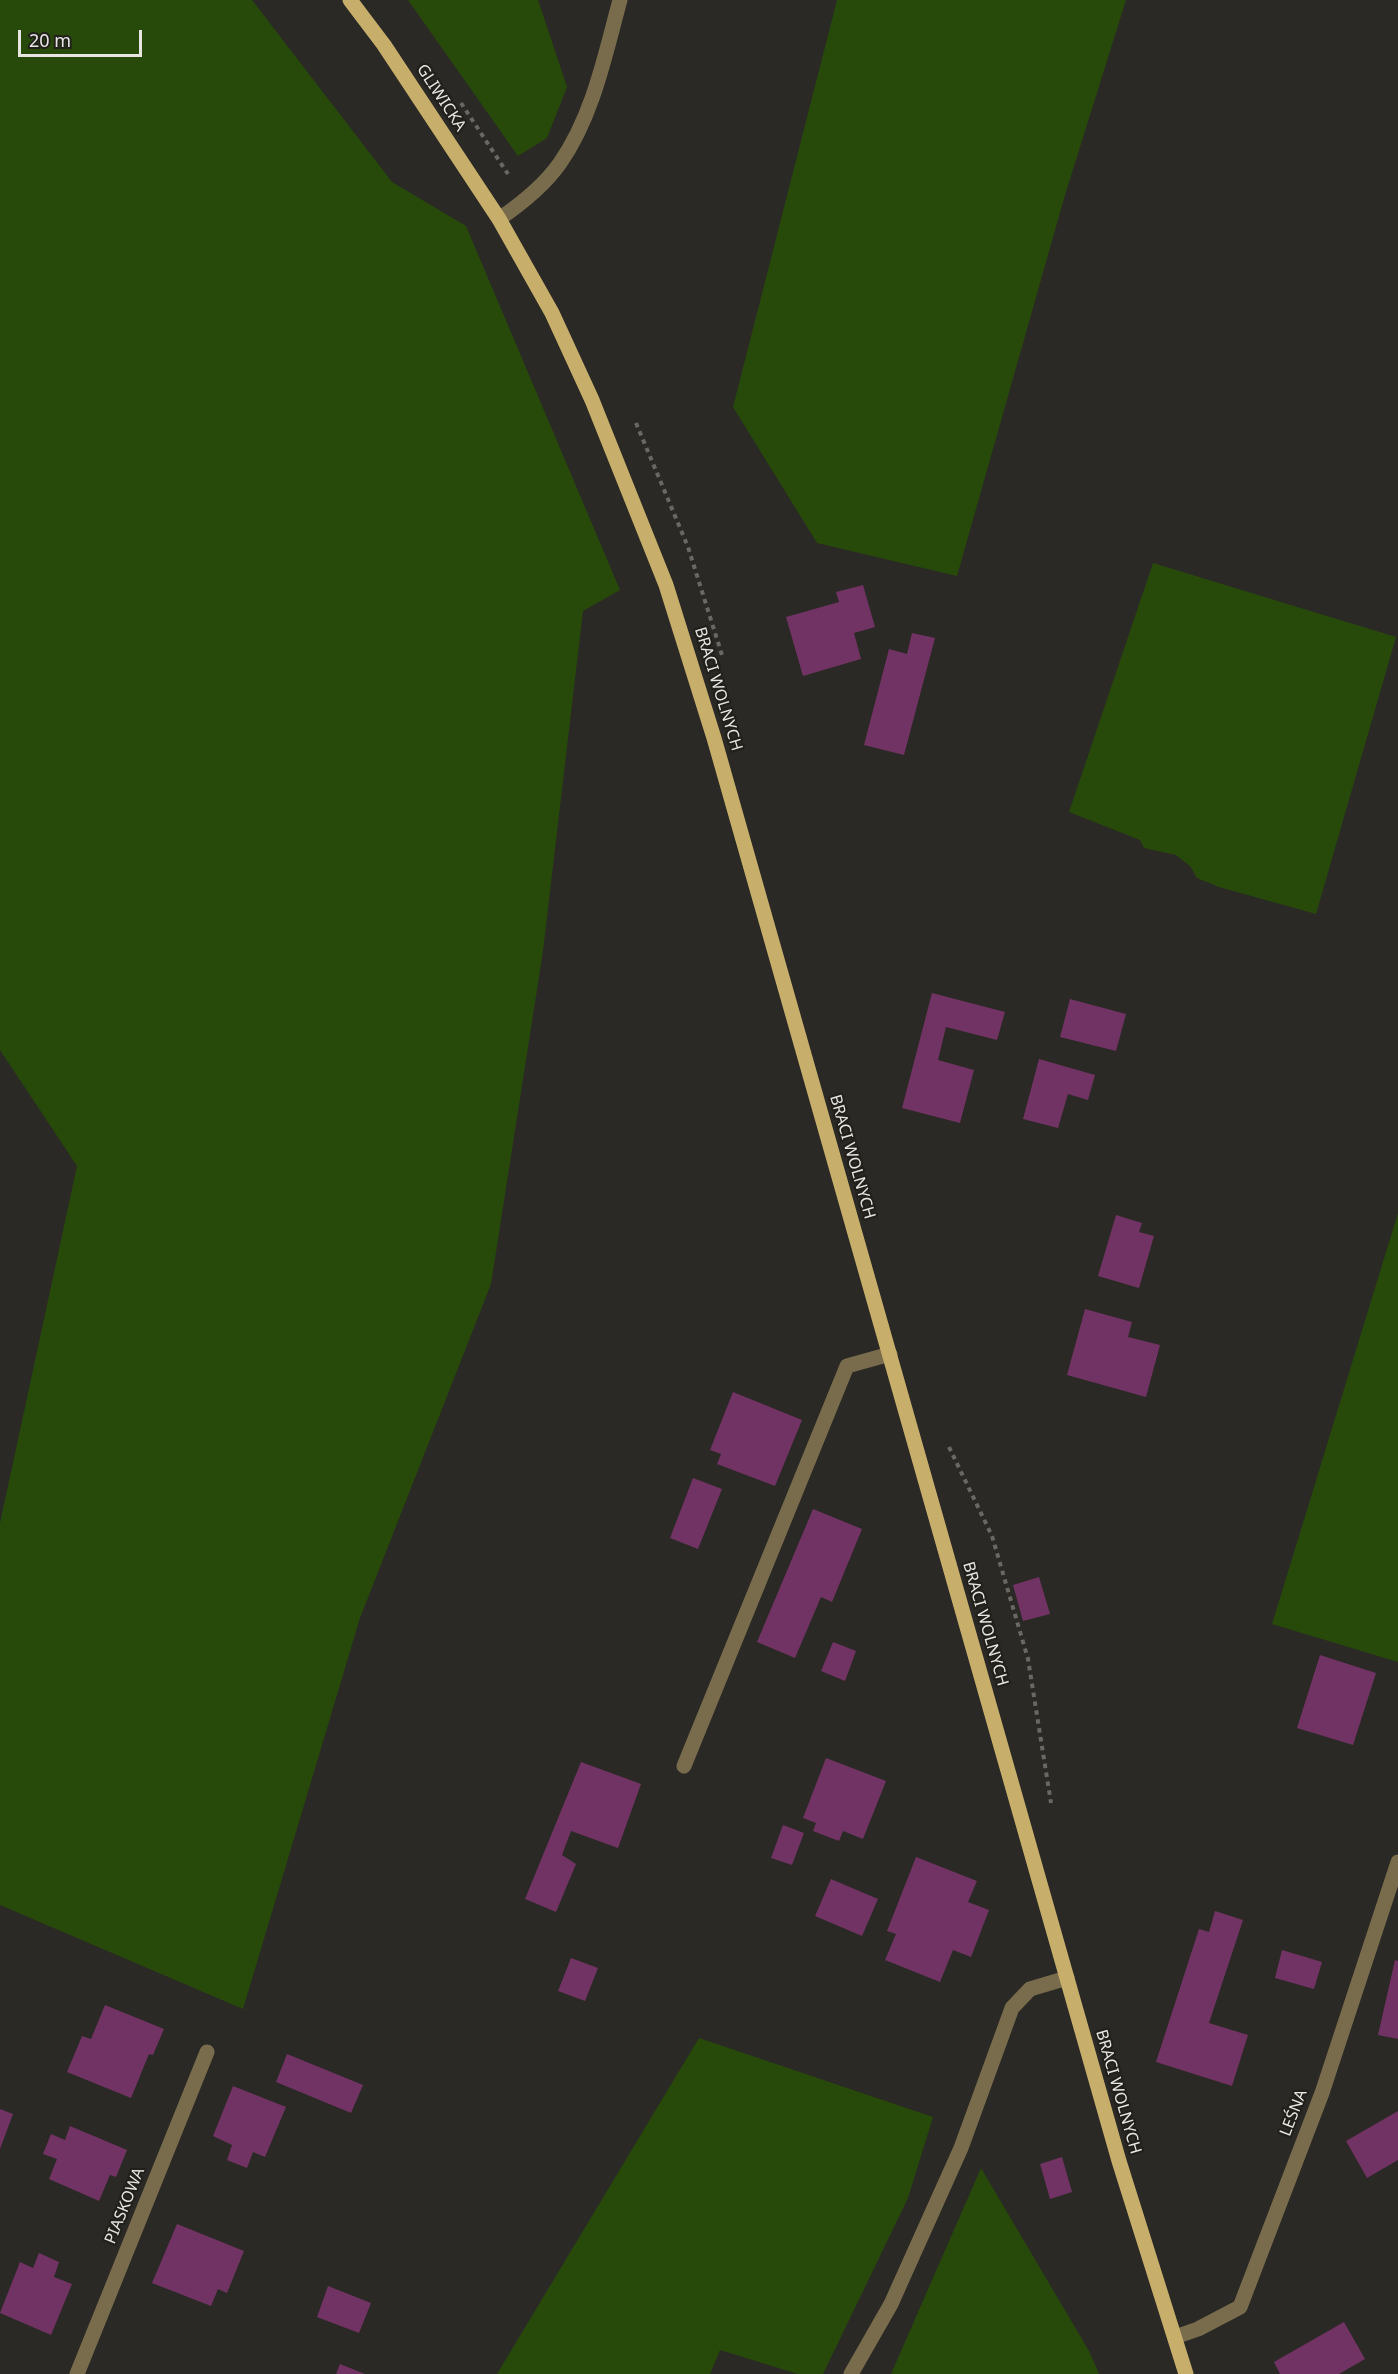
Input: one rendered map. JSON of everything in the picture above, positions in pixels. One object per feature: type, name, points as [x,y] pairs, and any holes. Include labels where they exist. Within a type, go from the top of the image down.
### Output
[{"type":"main road","name":"GLIWICKA","points":[[350,0],[384,45],[499,219]]},
{"type":"main road","name":"BRACI WOLNYCH","points":[[499,219],[552,313],[592,400],[666,585],[714,738],[1119,2161],[1186,2374]]},
{"type":"street","points":[[499,219],[525,201],[559,164],[583,120],[603,63],[620,0]]},
{"type":"street","points":[[684,1766],[847,1366],[890,1353]]},
{"type":"street","name":"LEŚNA","points":[[1175,2337],[1198,2329],[1240,2307],[1322,2093],[1398,1862]]},
{"type":"street","points":[[851,2374],[891,2304],[961,2148],[1012,2008],[1030,1989],[1067,1978]]},
{"type":"street","name":"PIASKOWA","points":[[77,2374],[207,2052]]},
{"type":"green space","points":[[0,0],[252,0],[392,182],[466,226],[620,590],[583,611],[543,951],[491,1284],[360,1618],[243,2009],[0,1905],[0,1523],[77,1166],[0,1050]]},
{"type":"green space","points":[[408,0],[538,0],[567,87],[547,138],[518,156]]},
{"type":"green space","points":[[837,0],[1126,0],[1065,195],[957,576],[817,543],[733,407]]},
{"type":"green space","points":[[1153,563],[1396,637],[1316,914],[1219,887],[1197,878],[1190,866],[1176,855],[1144,848],[1140,840],[1069,812]]},
{"type":"green space","points":[[1398,1213],[1398,1662],[1272,1624]]},
{"type":"green space","points":[[699,2038],[933,2117],[908,2198],[823,2374],[798,2374],[720,2350],[710,2374],[497,2374]]},
{"type":"green space","points":[[981,2168],[1089,2351],[1099,2374],[891,2374]]},
{"type":"building","points":[[863,585],[875,627],[854,633],[861,659],[803,676],[786,617],[839,602],[836,592]]},
{"type":"building","points":[[912,633],[935,638],[904,755],[864,745],[889,649],[907,654]]},
{"type":"building","points":[[932,993],[1005,1012],[997,1040],[946,1027],[938,1060],[974,1070],[960,1123],[902,1108]]},
{"type":"building","points":[[1070,999],[1126,1014],[1116,1051],[1060,1037]]},
{"type":"building","points":[[1039,1059],[1095,1075],[1088,1100],[1068,1094],[1058,1128],[1023,1119]]},
{"type":"building","points":[[1116,1215],[1142,1223],[1139,1232],[1154,1236],[1139,1288],[1098,1276]]},
{"type":"building","points":[[1085,1309],[1132,1322],[1128,1337],[1160,1345],[1146,1397],[1067,1375]]},
{"type":"building","points":[[733,1392],[802,1420],[775,1486],[717,1464],[721,1454],[710,1450]]},
{"type":"building","points":[[693,1478],[722,1489],[698,1549],[670,1538]]},
{"type":"building","points":[[813,1509],[862,1529],[832,1602],[821,1597],[795,1658],[757,1642]]},
{"type":"building","points":[[1039,1577],[1050,1614],[1023,1621],[1013,1585]]},
{"type":"building","points":[[833,1642],[856,1651],[845,1681],[821,1671]]},
{"type":"building","points":[[1320,1655],[1376,1673],[1353,1745],[1297,1728]]},
{"type":"building","points":[[826,1758],[886,1781],[863,1839],[843,1831],[839,1841],[813,1831],[816,1823],[803,1818]]},
{"type":"building","points":[[581,1762],[641,1784],[618,1848],[571,1831],[562,1855],[576,1864],[556,1912],[525,1899]]},
{"type":"building","points":[[783,1825],[804,1833],[792,1865],[771,1858]]},
{"type":"building","points":[[916,1857],[977,1881],[968,1902],[989,1910],[971,1957],[953,1950],[940,1982],[885,1960],[896,1934],[887,1931]]},
{"type":"building","points":[[831,1879],[878,1899],[862,1936],[815,1916]]},
{"type":"building","points":[[1215,1911],[1243,1920],[1209,2023],[1248,2035],[1232,2086],[1156,2062],[1199,1929],[1209,1932]]},
{"type":"building","points":[[1282,1950],[1322,1962],[1314,1989],[1275,1978]]},
{"type":"building","points":[[571,1958],[598,1968],[585,2001],[558,1991]]},
{"type":"building","points":[[1395,1960],[1398,1961],[1398,2039],[1378,2035]]},
{"type":"building","points":[[105,2005],[164,2029],[153,2055],[149,2054],[131,2098],[67,2072],[82,2036],[91,2039]]},
{"type":"building","points":[[287,2054],[363,2085],[351,2113],[276,2082]]},
{"type":"building","points":[[233,2086],[286,2107],[265,2157],[253,2152],[247,2168],[227,2160],[232,2145],[213,2136]]},
{"type":"building","points":[[0,2109],[13,2114],[0,2149]]},
{"type":"building","points":[[1398,2111],[1398,2160],[1367,2178],[1346,2141]]},
{"type":"building","points":[[70,2126],[127,2150],[116,2177],[110,2175],[99,2201],[49,2179],[57,2159],[43,2154],[51,2134],[65,2140]]},
{"type":"building","points":[[1062,2157],[1072,2192],[1050,2199],[1040,2164]]},
{"type":"building","points":[[177,2224],[244,2251],[227,2293],[218,2289],[211,2306],[152,2283]]},
{"type":"building","points":[[39,2253],[59,2262],[54,2277],[72,2284],[51,2335],[0,2313],[20,2262],[33,2268]]},
{"type":"building","points":[[328,2286],[371,2303],[359,2333],[317,2317]]},
{"type":"building","points":[[1344,2322],[1365,2359],[1339,2374],[1280,2374],[1274,2362]]},
{"type":"building","points":[[340,2364],[365,2374],[336,2374]]}]
